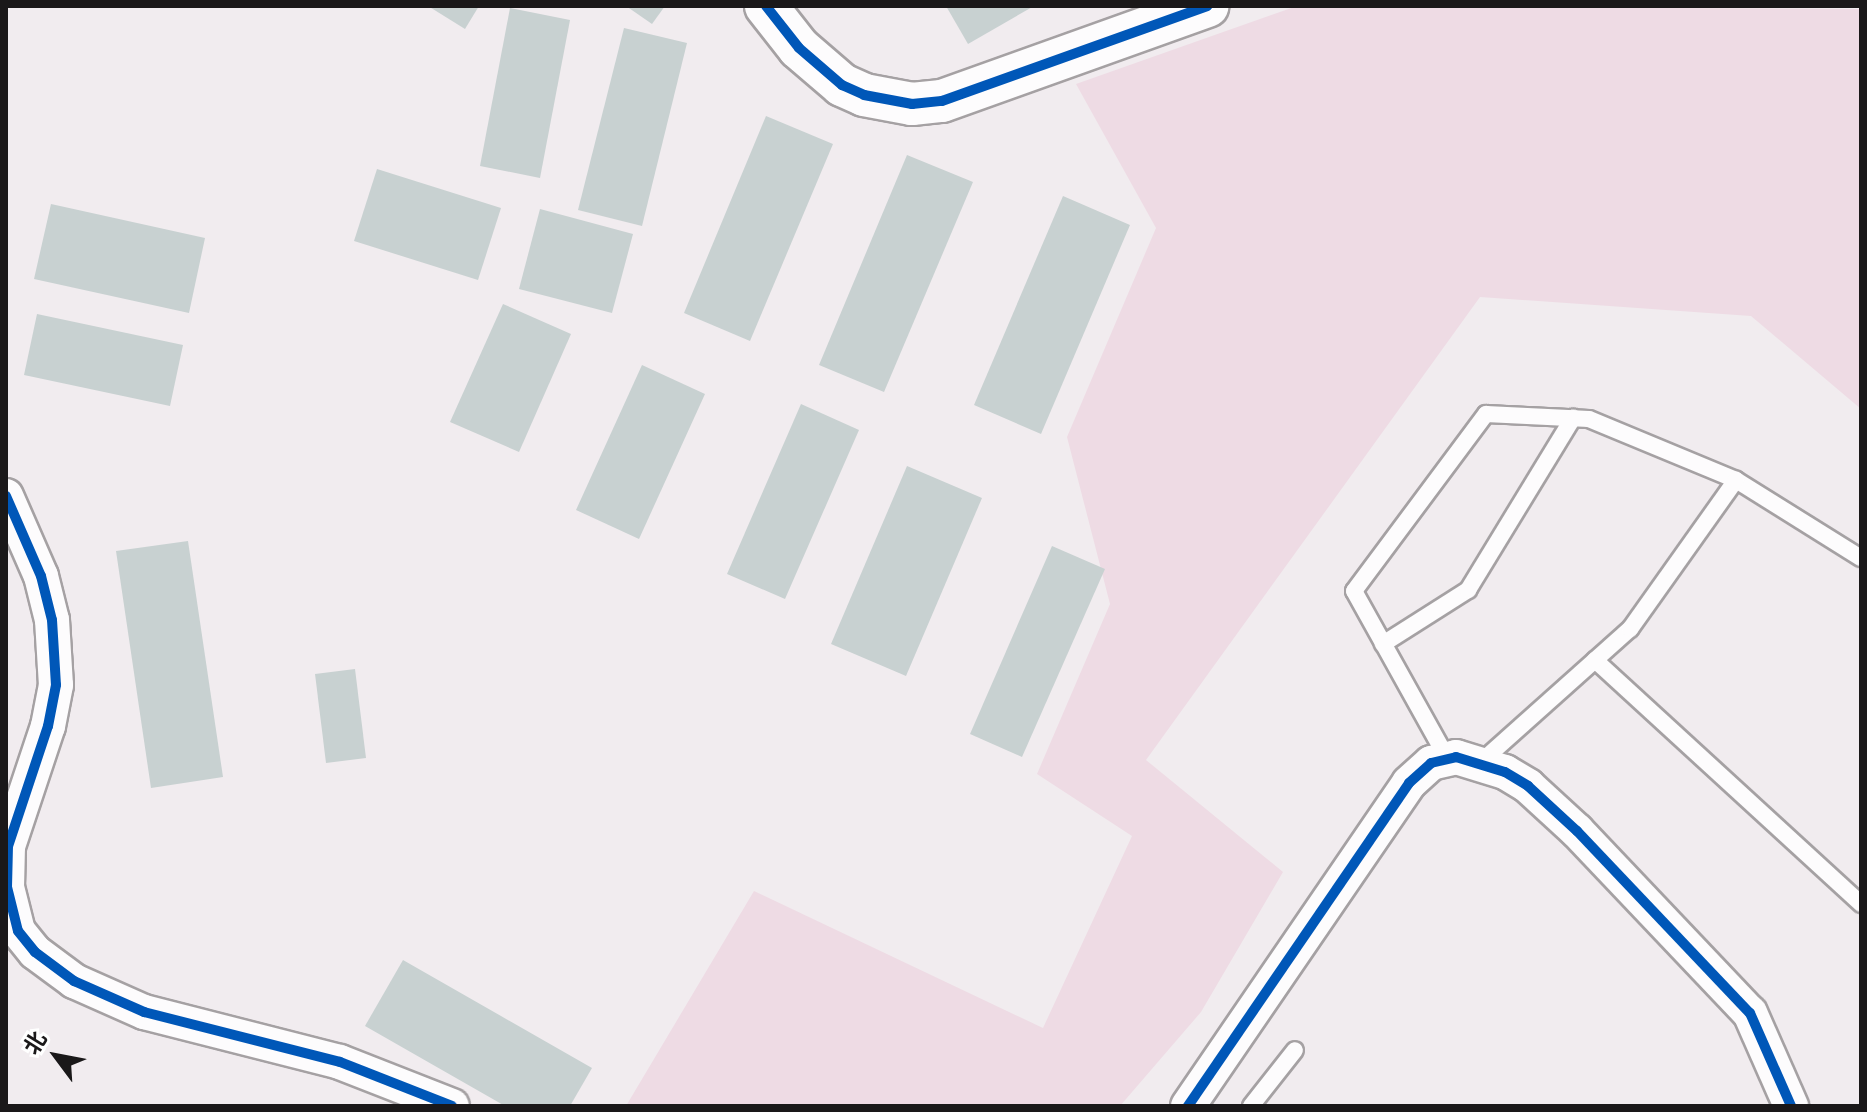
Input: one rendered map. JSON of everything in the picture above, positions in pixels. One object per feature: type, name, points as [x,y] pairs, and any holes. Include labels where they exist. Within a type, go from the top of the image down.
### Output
[{"type":"street","points":[[766,6],[799,48],[842,85],[864,95],[912,104],[942,101],[1207,6]]},
{"type":"street","points":[[6,496],[41,576],[52,620],[56,685],[48,726],[8,846],[7,887],[18,931],[35,952],[74,981],[144,1012],[340,1062],[446,1105]]},
{"type":"street","points":[[1188,1106],[1409,783],[1431,763],[1447,758],[1481,762],[1528,786],[1567,822],[1750,1013],[1791,1106]]},
{"type":"lane","points":[[1447,758],[1354,591],[1486,414],[1589,419],[1736,480],[1861,558]]},
{"type":"lane","points":[[1383,644],[1468,590],[1573,418]]},
{"type":"lane","points":[[1481,762],[1630,629],[1736,480]]},
{"type":"lane","points":[[1595,660],[1861,904]]},
{"type":"lane","points":[[1251,1106],[1295,1050]]},
{"type":"shaded area","points":[[1297,6],[1861,9],[1861,409],[1751,316],[1480,297],[1146,760],[1283,872],[1201,1012],[1120,1106],[626,1106],[754,891],[1043,1028],[1132,836],[1037,774],[1110,604],[1067,437],[1156,228],[1076,84]]},
{"type":"building","points":[[428,6],[479,6],[465,29]]},
{"type":"building","points":[[626,6],[665,6],[652,24]]},
{"type":"building","points":[[946,6],[1034,6],[968,44]]},
{"type":"building","points":[[510,8],[570,20],[540,178],[480,166]]},
{"type":"building","points":[[624,28],[687,43],[642,226],[578,210]]},
{"type":"building","points":[[766,116],[833,144],[750,341],[684,313]]},
{"type":"building","points":[[907,155],[973,182],[884,392],[819,365]]},
{"type":"building","points":[[377,169],[501,208],[478,280],[354,241]]},
{"type":"building","points":[[1063,196],[1130,225],[1041,434],[974,405]]},
{"type":"building","points":[[51,204],[205,238],[189,313],[34,279]]},
{"type":"building","points":[[540,209],[633,234],[612,313],[519,289]]},
{"type":"building","points":[[503,304],[571,334],[519,452],[450,422]]},
{"type":"building","points":[[37,314],[183,345],[170,406],[24,375]]},
{"type":"building","points":[[642,365],[705,394],[639,539],[576,510]]},
{"type":"building","points":[[801,404],[859,430],[785,599],[727,574]]},
{"type":"building","points":[[907,466],[982,498],[906,676],[831,644]]},
{"type":"building","points":[[188,541],[223,777],[151,788],[116,551]]},
{"type":"building","points":[[1052,546],[1105,569],[1022,757],[970,734]]},
{"type":"building","points":[[355,669],[366,758],[326,763],[315,674]]},
{"type":"building","points":[[403,960],[592,1068],[570,1106],[505,1106],[365,1026]]},
{"type":"cycle path","points":[[766,6],[799,48],[842,85],[864,95],[912,104],[942,101],[1207,6]]},
{"type":"cycle path","points":[[6,496],[41,576],[52,620],[56,685],[48,726],[8,846],[7,887],[18,931],[35,952],[74,981],[144,1012],[340,1062],[452,1106]]},
{"type":"cycle path","points":[[1188,1106],[1409,783],[1431,763],[1456,757],[1505,772],[1528,786],[1577,831],[1750,1013],[1791,1106]]}]
